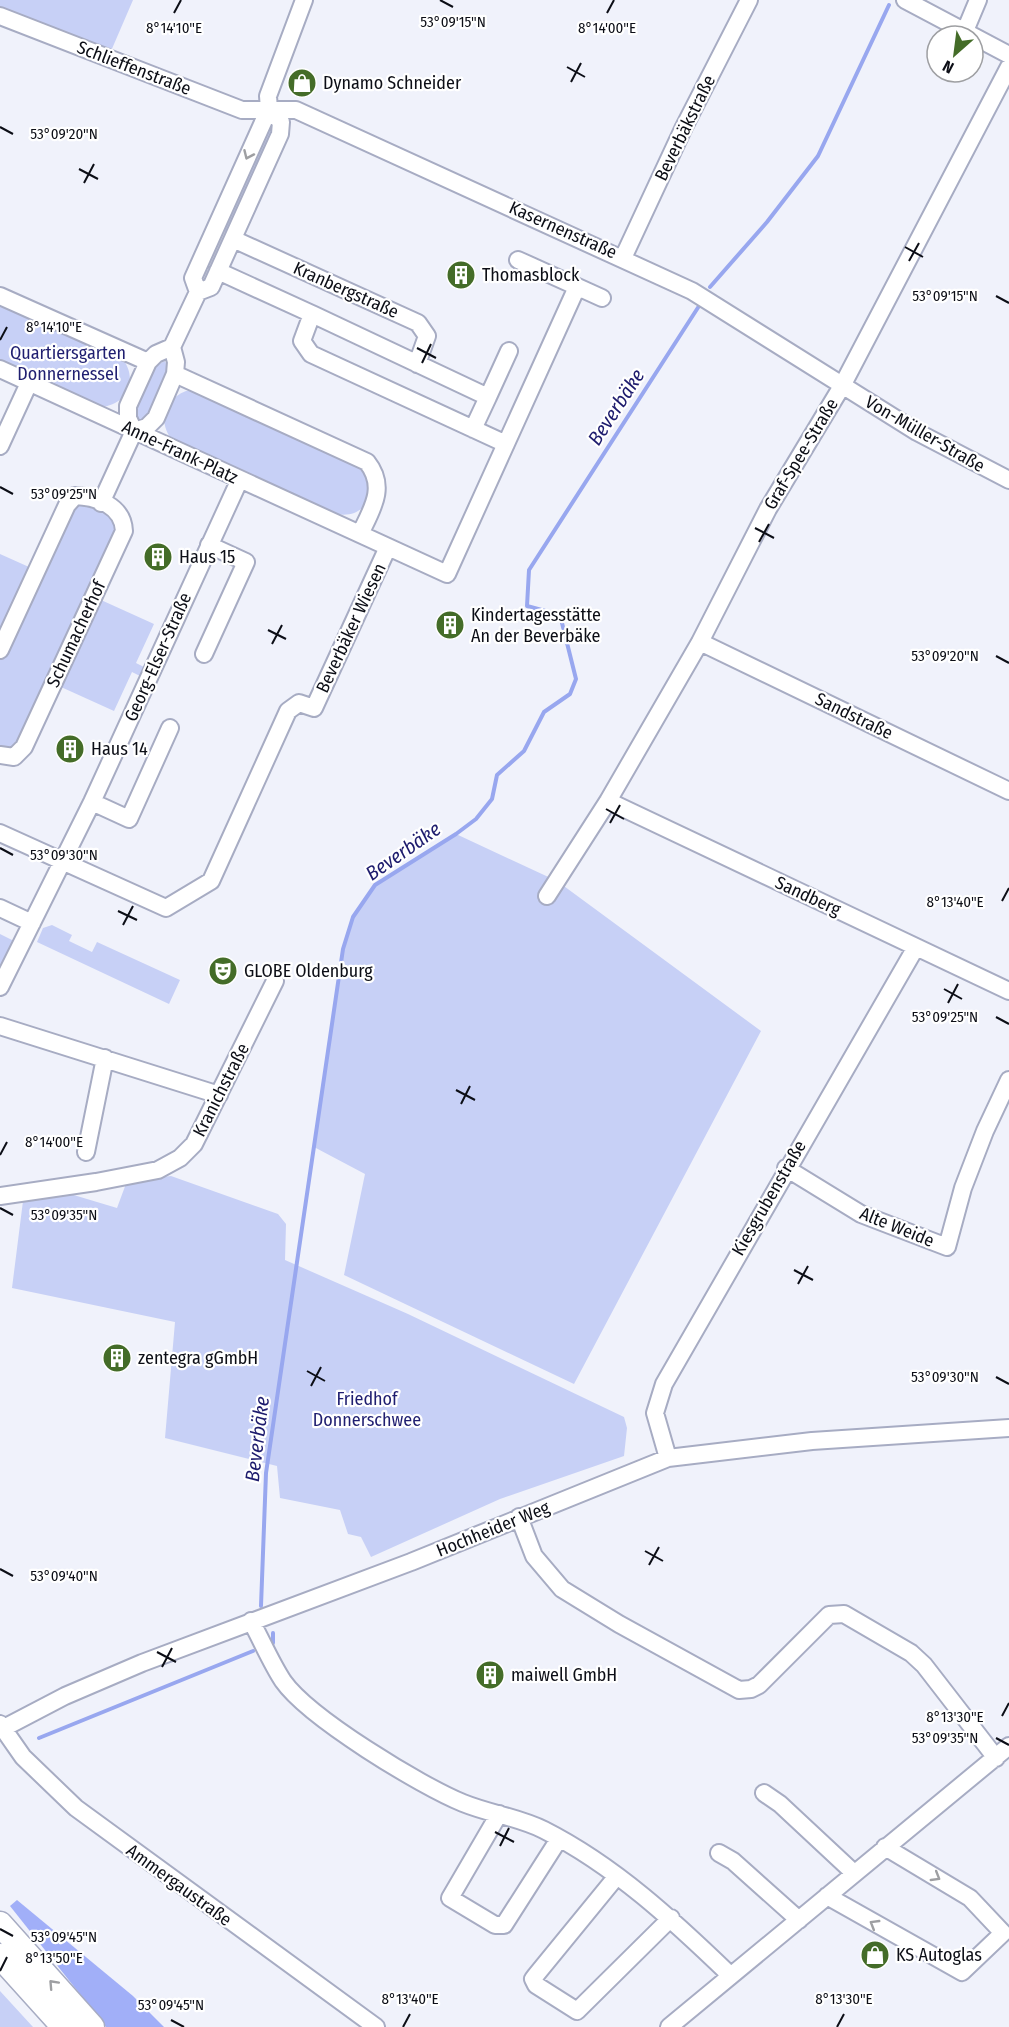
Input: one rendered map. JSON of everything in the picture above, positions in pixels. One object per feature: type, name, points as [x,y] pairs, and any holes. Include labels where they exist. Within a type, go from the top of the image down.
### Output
[{"type":"highway","points":[[0,1924],[92,2027]]},
{"type":"highway","points":[[0,1956],[64,2027]]},
{"type":"street","points":[[198,292],[193,278],[269,109],[268,96],[304,0]]},
{"type":"street","name":"Beverbäkstraße","points":[[623,258],[684,127],[749,0]]},
{"type":"street","points":[[905,0],[951,24]]},
{"type":"street","points":[[968,24],[978,0]]},
{"type":"street","name":"Schlieffenstraße","points":[[0,16],[242,110],[269,109]]},
{"type":"street","points":[[985,42],[1009,55]]},
{"type":"street","name":"Graf-Spee-Straße","points":[[548,897],[608,801],[700,642],[768,509],[842,386],[1009,67]]},
{"type":"street","points":[[0,650],[67,505],[75,496],[89,497],[101,502],[134,431],[147,427],[156,418],[175,374],[176,362],[172,347],[198,292],[211,287],[280,134],[281,122],[269,109]]},
{"type":"street","name":"Kasernenstraße","points":[[269,109],[296,110],[321,120],[692,291],[842,386]]},
{"type":"street","name":"Kranbergstraße","points":[[233,239],[418,323],[427,336],[417,364]]},
{"type":"street","points":[[518,260],[602,298]]},
{"type":"street","name":"Kranbergstraße","points":[[218,271],[488,397]]},
{"type":"street","name":"Beverbäker Wiesen","points":[[63,862],[166,908],[211,881],[288,711],[299,703],[314,708],[388,547],[447,574],[577,287]]},
{"type":"street","points":[[0,296],[148,362]]},
{"type":"street","name":"Kranbergstraße","points":[[312,314],[302,335],[307,351],[506,444]]},
{"type":"street","points":[[134,431],[128,418],[128,406],[148,362],[156,354],[172,347]]},
{"type":"street","points":[[473,429],[509,351]]},
{"type":"street","name":"Anne-Frank-Platz","points":[[0,369],[388,547]]},
{"type":"street","points":[[175,374],[367,462],[373,470],[378,492],[360,534]]},
{"type":"street","points":[[0,446],[29,382]]},
{"type":"street","name":"Von-Müller-Straße","points":[[842,386],[917,432],[1009,480]]},
{"type":"street","name":"Georg-Elser-Straße","points":[[0,987],[92,802],[240,479]]},
{"type":"street","name":"Schumacherhof","points":[[0,755],[14,757],[24,747],[124,531],[123,518],[115,509],[101,502]]},
{"type":"street","points":[[204,654],[246,562],[209,545]]},
{"type":"street","name":"Sandstraße","points":[[700,642],[1009,790]]},
{"type":"street","points":[[92,802],[129,819],[170,728]]},
{"type":"street","name":"Sandberg","points":[[608,801],[1009,991]]},
{"type":"street","points":[[0,833],[63,862]]},
{"type":"street","points":[[0,908],[32,923]]},
{"type":"street","name":"Kiesgrubenstraße","points":[[668,1458],[655,1413],[656,1401],[786,1168],[916,947]]},
{"type":"street","name":"Kranichstraße","points":[[0,1196],[96,1182],[167,1166],[180,1158],[194,1144],[274,981]]},
{"type":"street","points":[[0,1026],[219,1095]]},
{"type":"street","points":[[86,1152],[105,1058]]},
{"type":"street","name":"Alte Weide","points":[[786,1168],[861,1214],[947,1247],[963,1188],[1009,1080]]},
{"type":"street","name":"Hochheider Weg","points":[[0,1728],[65,1695],[251,1621],[411,1562],[668,1458],[812,1440],[1009,1428]]},
{"type":"street","points":[[519,1517],[534,1556],[562,1589],[629,1630],[739,1689],[751,1689],[759,1685],[829,1615],[844,1614],[897,1644],[924,1665],[996,1758]]},
{"type":"street","points":[[251,1621],[283,1681],[332,1725],[434,1789],[484,1811],[529,1824],[559,1839],[617,1876],[671,1918],[730,1975]]},
{"type":"street","name":"Ammergaustraße","points":[[0,1728],[37,1772],[76,1808],[376,2027]]},
{"type":"street","points":[[680,2024],[730,1975],[1009,1746]]},
{"type":"street","points":[[764,1793],[780,1804],[854,1873]]},
{"type":"street","points":[[499,1814],[450,1898],[495,1925],[504,1925],[559,1839]]},
{"type":"street","points":[[827,1896],[962,1972],[1002,1933],[970,1898],[885,1847]]},
{"type":"street","points":[[719,1853],[733,1861],[799,1920]]},
{"type":"street","points":[[617,1876],[533,1979],[536,1985],[577,2011],[671,1918]]},
{"type":"green space","points":[[0,0],[133,0],[108,58],[0,9]]},
{"type":"green space","points":[[265,128],[276,129],[228,233],[222,230]]},
{"type":"green space","name":"Quartiersgarten Donnernessel","points":[[0,301],[122,358],[130,374],[130,382],[123,397],[117,402],[100,407],[0,364]]},
{"type":"green space","points":[[165,361],[166,376],[156,403],[140,422],[136,421],[143,387],[153,371]]},
{"type":"green space","points":[[186,391],[194,391],[362,466],[369,486],[366,503],[353,513],[343,515],[331,513],[172,440],[165,426],[165,412],[172,400]]},
{"type":"green space","points":[[81,502],[108,511],[118,529],[15,750],[0,750],[0,660],[68,512]]},
{"type":"green space","points":[[0,554],[29,567],[0,630]]},
{"type":"green space","points":[[101,600],[154,624],[136,663],[146,668],[142,677],[132,672],[114,711],[61,687]]},
{"type":"green space","points":[[456,834],[557,881],[761,1031],[574,1384],[344,1275],[365,1174],[314,1147],[343,949],[352,920],[375,885]]},
{"type":"green space","points":[[52,925],[72,935],[69,941],[92,952],[97,942],[180,980],[169,1004],[37,942],[43,928]]},
{"type":"green space","points":[[0,934],[16,942],[0,973]]},
{"type":"green space","name":"Friedhof Donnerschwee","points":[[171,1176],[278,1214],[286,1224],[285,1260],[408,1314],[624,1417],[627,1428],[624,1456],[500,1499],[371,1557],[361,1537],[348,1534],[340,1510],[280,1498],[277,1466],[165,1438],[175,1322],[12,1288],[23,1201],[67,1193],[117,1208],[127,1181]]},
{"type":"green space","points":[[0,1991],[33,2027],[0,2027]]},
{"type":"shaded area","points":[[17,1900],[133,1996],[164,2027],[106,2027],[10,1906]]},
{"type":"waterway","name":"Beverbäke","points":[[710,287],[767,222],[818,156],[889,5]]},
{"type":"waterway","name":"Beverbäke","points":[[261,1606],[266,1473],[343,949],[353,917],[375,885],[476,819],[492,799],[497,775],[524,751],[544,712],[570,694],[576,679],[560,615],[527,606],[529,570],[699,306]]},
{"type":"waterway","name":"Beverbäke","points":[[273,1633],[273,1643]]},
{"type":"waterway","name":"Beverbäke","points":[[39,1738],[253,1651]]},
{"type":"place","name":"Dynamo Schneider","points":[[302,83]]},
{"type":"place","name":"Thomasblock","points":[[461,275]]},
{"type":"place","name":"Haus 15","points":[[158,557]]},
{"type":"place","name":"Kindertagesstätte An der Beverbäke","points":[[450,625]]},
{"type":"place","name":"Haus 14","points":[[70,749]]},
{"type":"place","name":"GLOBE Oldenburg","points":[[223,971]]},
{"type":"place","name":"zentegra gGmbH","points":[[117,1358]]},
{"type":"place","name":"maiwell GmbH","points":[[490,1675]]},
{"type":"place","name":"KS Autoglas","points":[[875,1955]]}]
